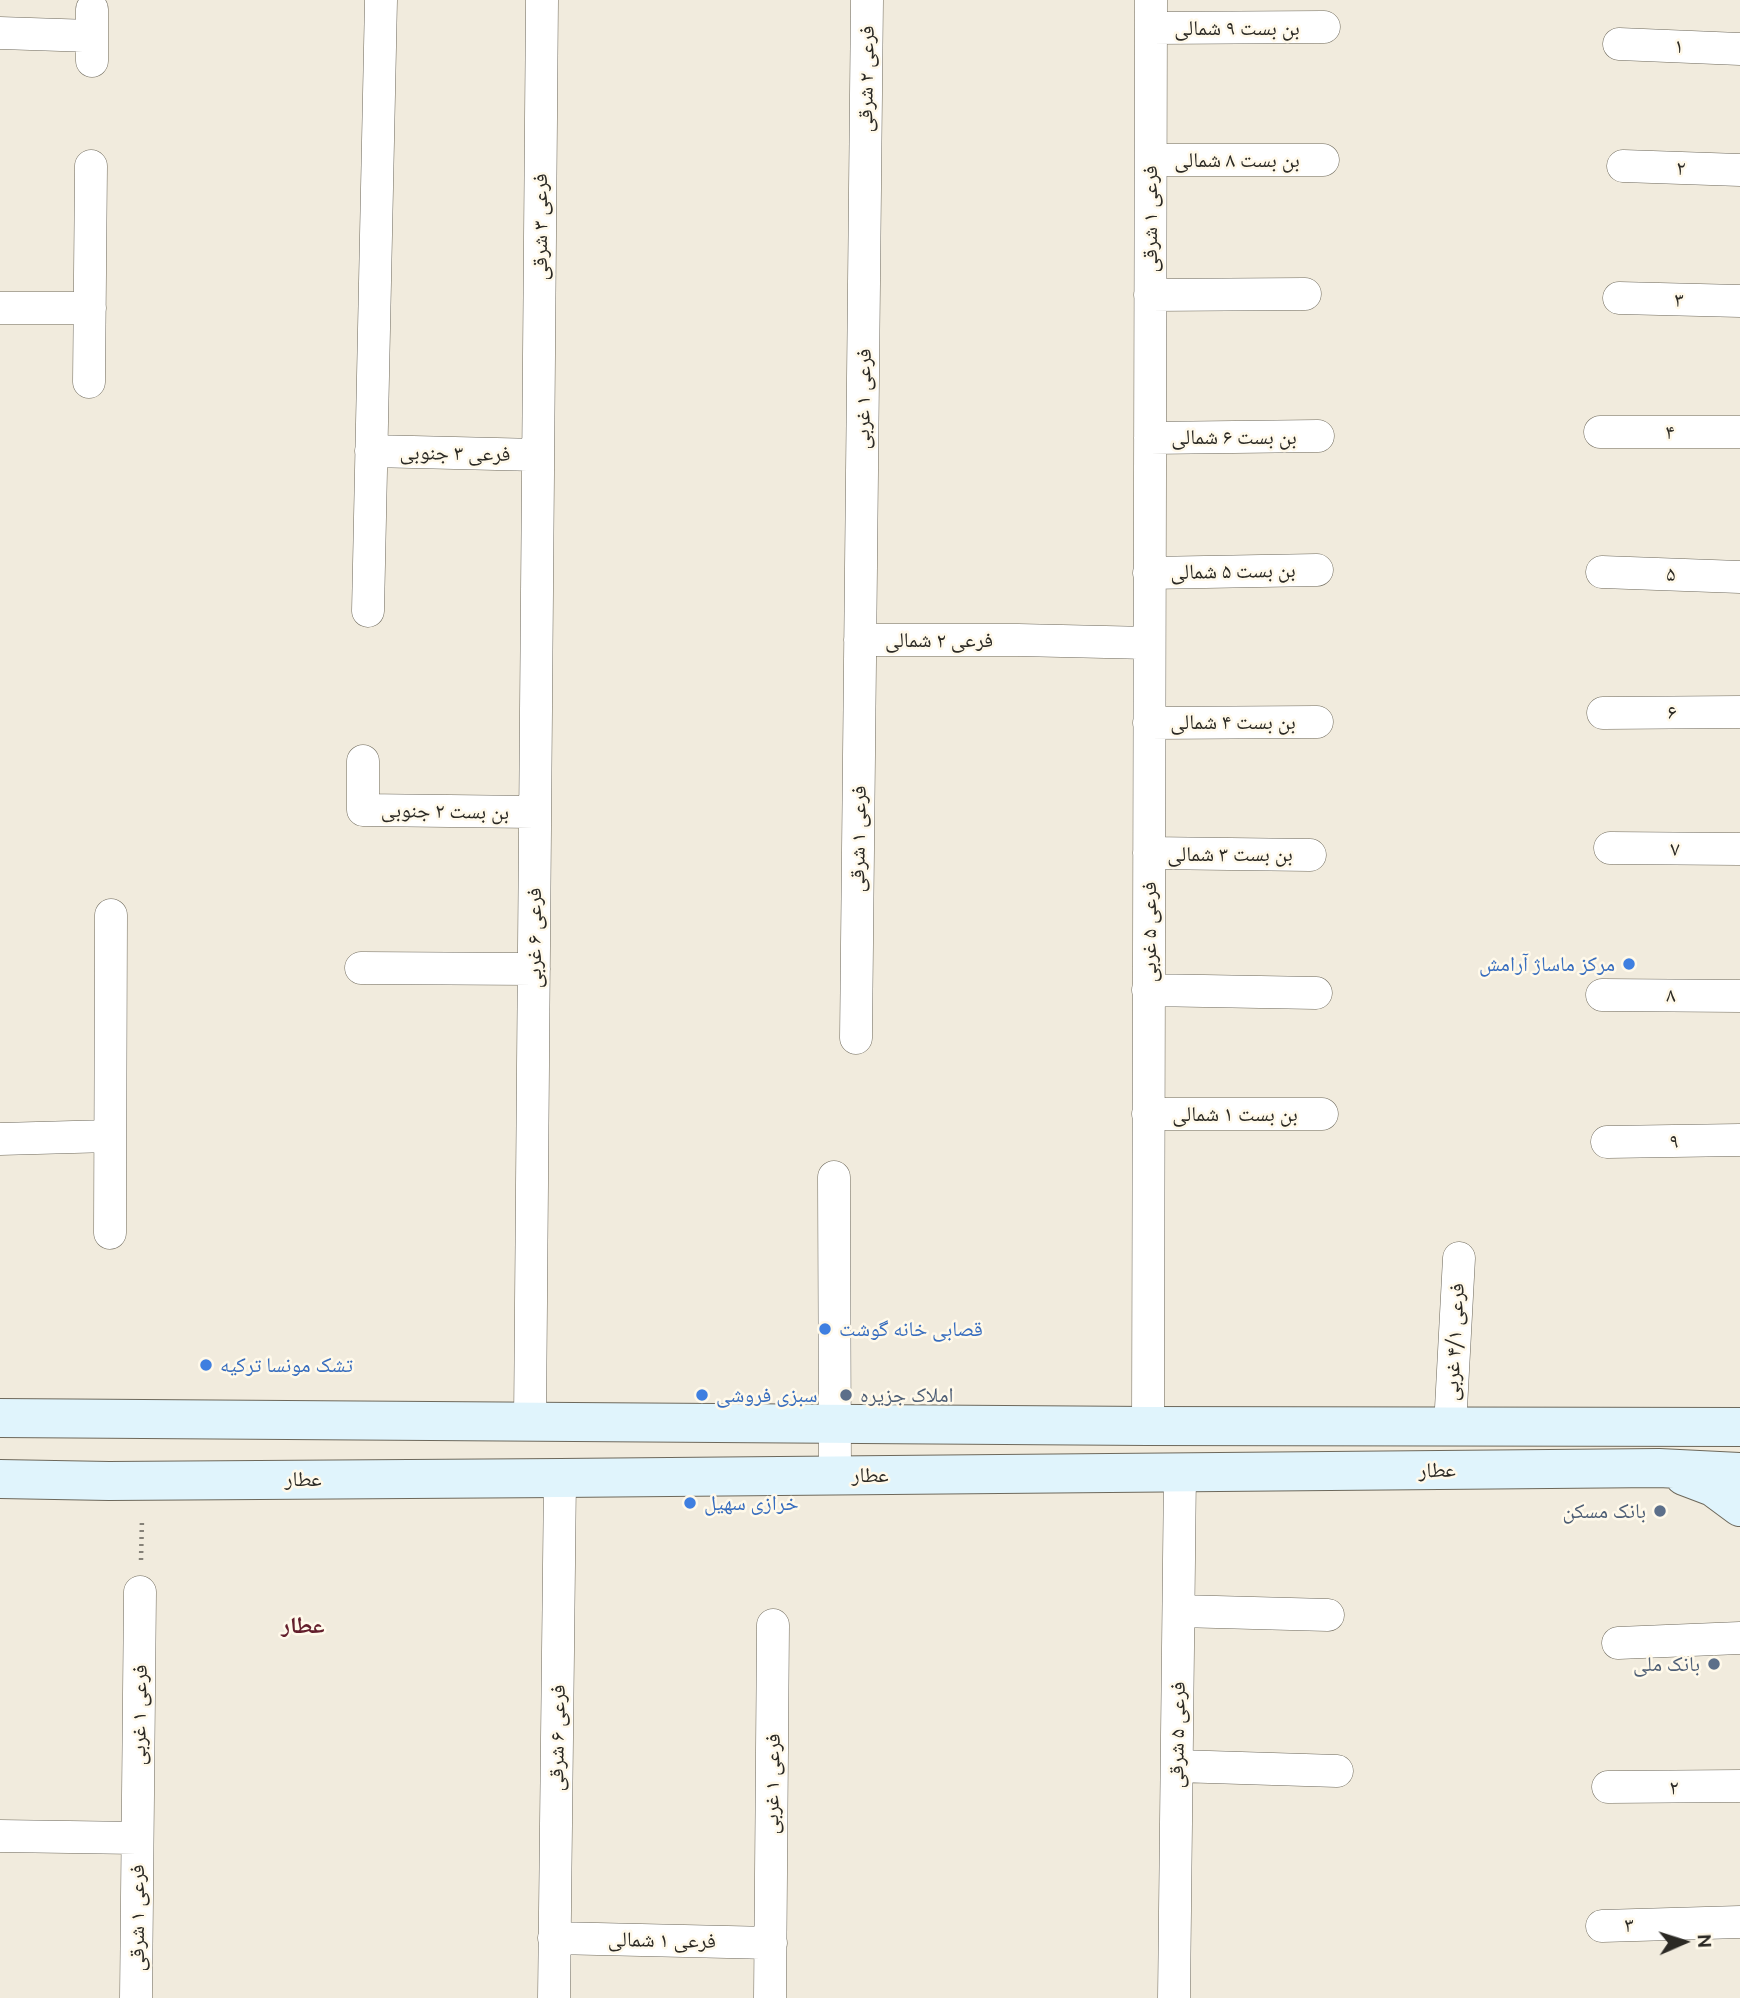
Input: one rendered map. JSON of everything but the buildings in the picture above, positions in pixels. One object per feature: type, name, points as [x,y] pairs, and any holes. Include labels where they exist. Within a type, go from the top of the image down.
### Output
[{"type":"main road","points":[[1652,1427],[1740,1400]]},
{"type":"main road","name":"عطار","points":[[0,1418],[1740,1427]]},
{"type":"main road","name":"عطار","points":[[0,1479],[560,1478],[1659,1468],[1740,1472]]},
{"type":"main road","points":[[1659,1468],[1713,1487],[1740,1507]]},
{"type":"street","points":[[368,611],[381,0]]},
{"type":"street","name":"فرعی ۳ شرقی","points":[[538,455],[542,0]]},
{"type":"street","name":"فرعی ۲ شرقی","points":[[866,157],[867,0]]},
{"type":"street","name":"بن بست ۹ شمالی","points":[[1151,14],[1324,27]]},
{"type":"street","name":"فرعی ۱ شرقی","points":[[1150,438],[1151,14]]},
{"type":"street","points":[[0,33],[92,35]]},
{"type":"street","name":"۱","points":[[1619,44],[1740,49]]},
{"type":"street","name":"فرعی ۱ غربی","points":[[860,640],[866,157]]},
{"type":"street","name":"بن بست ۸ شمالی","points":[[1151,160],[1324,160]]},
{"type":"street","points":[[89,382],[91,166]]},
{"type":"street","name":"۲","points":[[1623,166],[1740,170]]},
{"type":"street","points":[[1150,295],[1306,294]]},
{"type":"street","name":"۳","points":[[1619,298],[1740,301]]},
{"type":"street","points":[[0,308],[90,308]]},
{"type":"street","name":"۴","points":[[1600,432],[1740,432]]},
{"type":"street","name":"بن بست ۶ شمالی","points":[[1150,438],[1318,436]]},
{"type":"street","name":"فرعی ۵ غربی","points":[[1147,1426],[1150,438]]},
{"type":"street","name":"فرعی ۳ جنوبی","points":[[371,451],[538,455]]},
{"type":"street","name":"فرعی ۶ غربی","points":[[530,1421],[538,455]]},
{"type":"street","name":"بن بست ۵ شمالی","points":[[1149,573],[1317,570]]},
{"type":"street","name":"۵","points":[[1602,572],[1740,577]]},
{"type":"street","name":"فرعی ۱ شرقی","points":[[856,1038],[860,640]]},
{"type":"street","name":"فرعی ۲ شمالی","points":[[860,640],[1149,643]]},
{"type":"street","name":"۶","points":[[1603,713],[1740,712]]},
{"type":"street","name":"بن بست ۴ شمالی","points":[[1149,723],[1317,722]]},
{"type":"street","name":"بن بست ۲ جنوبی","points":[[363,761],[363,810],[534,813]]},
{"type":"street","name":"۷","points":[[1610,848],[1740,849]]},
{"type":"street","name":"بن بست ۳ شمالی","points":[[1149,853],[1310,855]]},
{"type":"street","points":[[110,1233],[111,915]]},
{"type":"street","points":[[361,968],[534,969]]},
{"type":"street","points":[[1149,990],[1316,993]]},
{"type":"street","name":"۸","points":[[1602,995],[1740,996]]},
{"type":"street","name":"بن بست ۱ شمالی","points":[[1148,1114],[1322,1114]]},
{"type":"street","points":[[0,1139],[110,1136]]},
{"type":"street","name":"۹","points":[[1607,1142],[1740,1140]]},
{"type":"street","points":[[834,1177],[835,1475]]},
{"type":"street","name":"فرعی ۴/۱ غربی","points":[[1450,1427],[1458,1258]]},
{"type":"street","name":"فرعی ۵ شرقی","points":[[1174,1998],[1180,1472]]},
{"type":"street","name":"فرعی ۶ شرقی","points":[[554,1998],[560,1478]]},
{"type":"street","name":"فرعی ۱ غربی","points":[[137,1838],[140,1592]]},
{"type":"street","points":[[1179,1611],[1328,1615]]},
{"type":"street","name":"فرعی ۱ غربی","points":[[771,1943],[774,1625]]},
{"type":"street","points":[[1618,1643],[1740,1638]]},
{"type":"street","points":[[1177,1766],[1336,1771]]},
{"type":"street","name":"۲","points":[[1608,1787],[1740,1786]]},
{"type":"street","points":[[0,1836],[137,1838]]},
{"type":"street","name":"فرعی ۱ شرقی","points":[[136,1998],[137,1838]]},
{"type":"street","name":"۳","points":[[1602,1926],[1740,1922]]},
{"type":"street","name":"فرعی ۱ شمالی","points":[[554,1937],[771,1943]]},
{"type":"street","points":[[770,1998],[771,1943]]},
{"type":"path","points":[[140,1592],[143,1480]]},
{"type":"place","name":"مرکز ماساژ آرامش","points":[[1629,964]]},
{"type":"place","name":"قصابی خانه گوشت","points":[[825,1329]]},
{"type":"place","name":"تشک مونسا ترکیه","points":[[206,1365]]},
{"type":"place","name":"سبزی فروشی","points":[[702,1395]]},
{"type":"place","name":"املاک جزیره","points":[[846,1395]]},
{"type":"place","name":"خرازی سهیل","points":[[690,1503]]},
{"type":"place","name":"بانک مسکن","points":[[1660,1511]]},
{"type":"place","name":"بانک ملی","points":[[1714,1664]]},
{"type":"district","name":"عطار","points":[[303,1625]]}]
